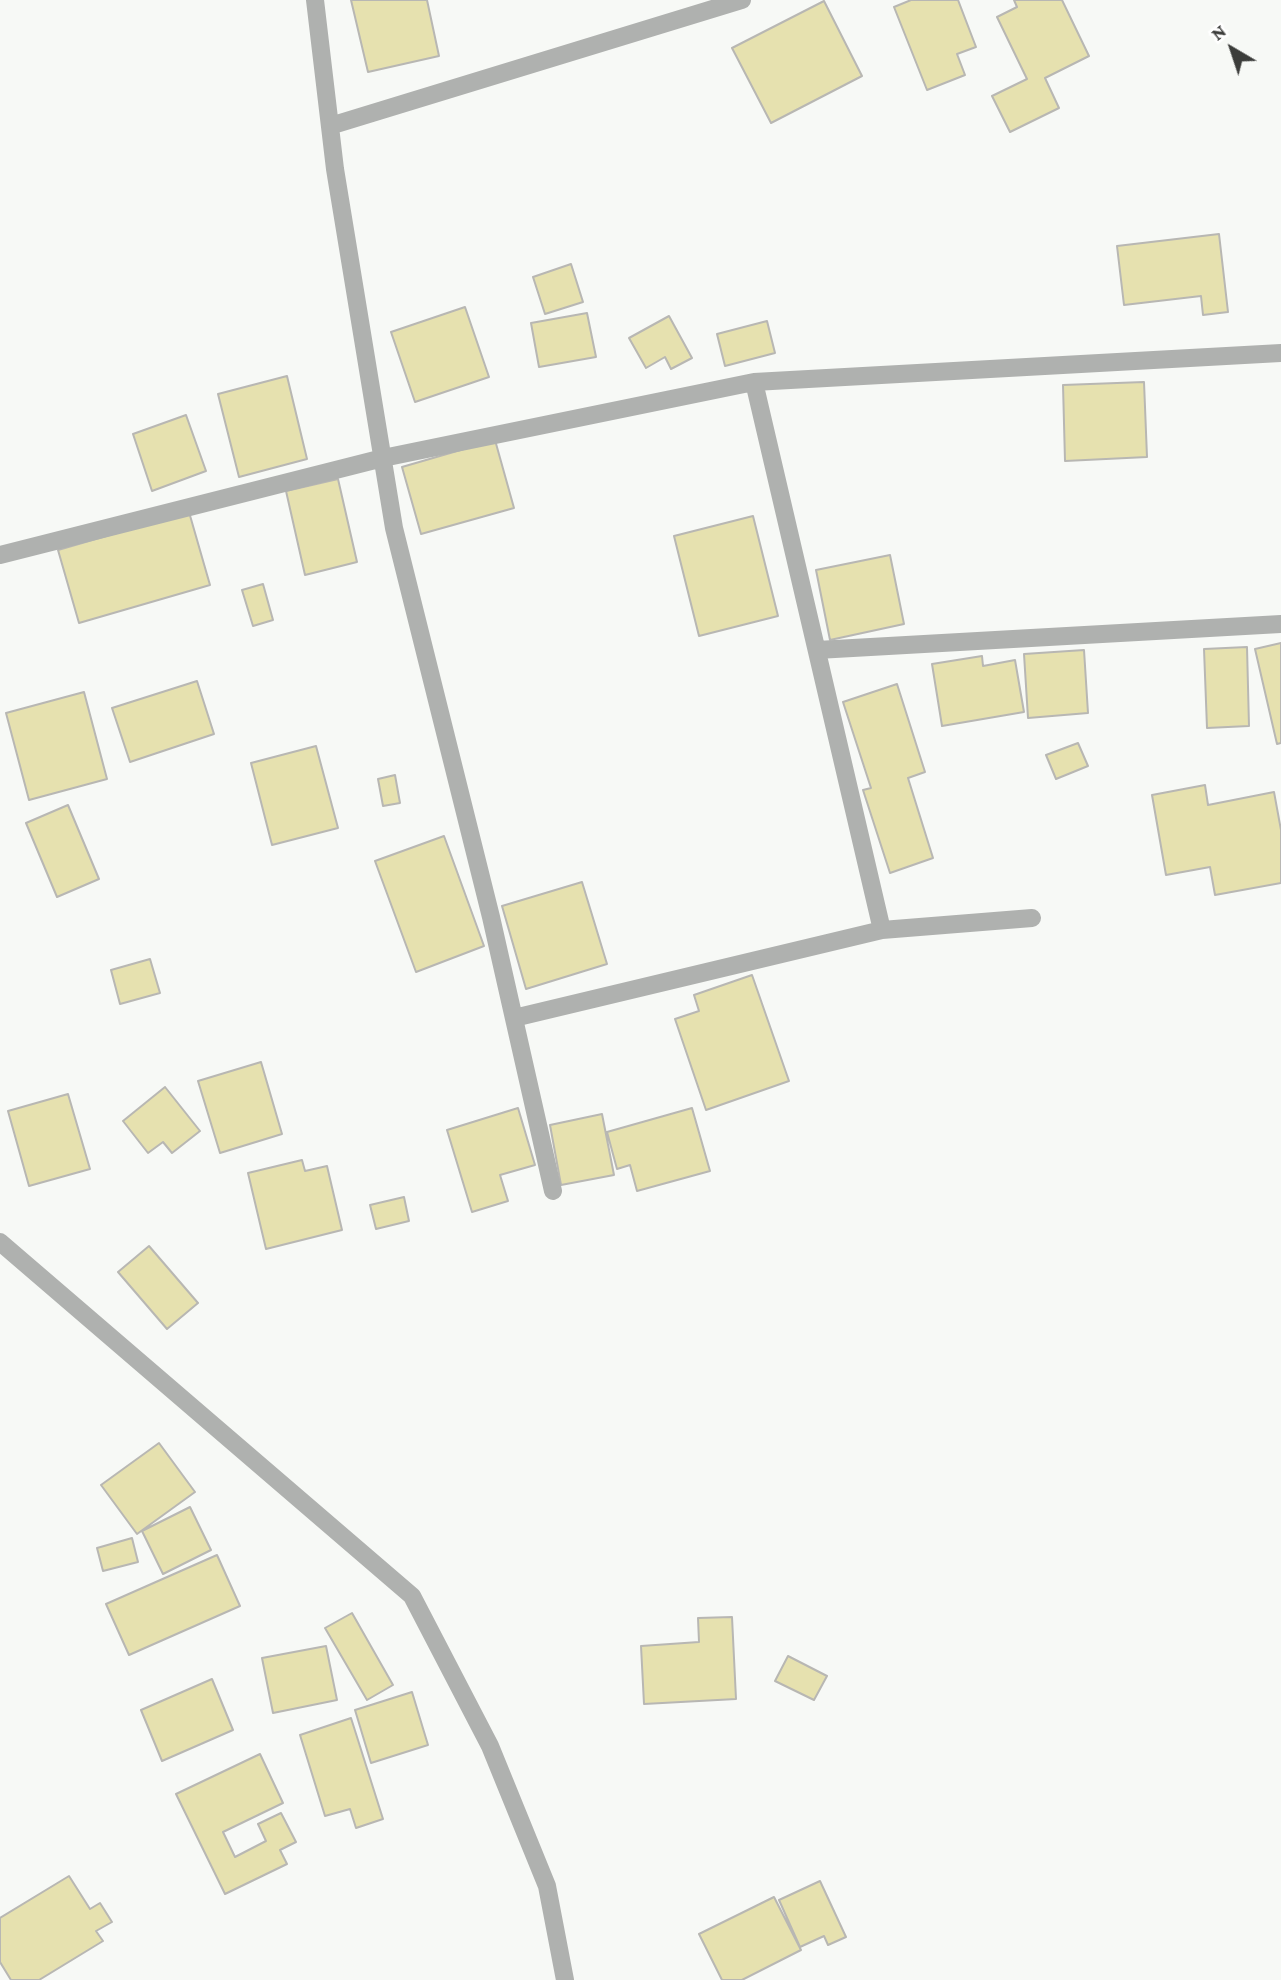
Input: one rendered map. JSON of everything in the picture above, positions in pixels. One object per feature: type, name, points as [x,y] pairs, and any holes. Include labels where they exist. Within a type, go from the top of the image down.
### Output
[{"type":"street","points":[[315,0],[330,126],[394,528],[514,1018],[553,1191]]},
{"type":"street","points":[[330,126],[742,0]]},
{"type":"street","points":[[0,555],[383,458],[754,382],[1281,353]]},
{"type":"street","points":[[754,382],[883,930]]},
{"type":"street","points":[[817,650],[1281,624]]},
{"type":"street","points":[[514,1018],[883,930],[1032,918]]},
{"type":"street","points":[[0,1242],[412,1596],[490,1746],[542,1873],[565,1980]]},
{"type":"building","points":[[351,0],[427,0],[439,56],[368,72]]},
{"type":"building","points":[[911,0],[958,0],[976,47],[957,54],[965,75],[927,90],[894,7]]},
{"type":"building","points":[[1014,0],[1062,0],[1089,56],[1045,78],[1059,108],[1010,132],[992,96],[1027,79],[997,17],[1017,7]]},
{"type":"building","points":[[824,1],[862,76],[771,123],[732,48]]},
{"type":"building","points":[[1219,234],[1228,312],[1203,315],[1201,296],[1124,305],[1117,246]]},
{"type":"building","points":[[571,264],[583,302],[545,314],[533,277]]},
{"type":"building","points":[[465,307],[489,377],[415,402],[391,332]]},
{"type":"building","points":[[587,313],[596,357],[539,367],[531,323]]},
{"type":"building","points":[[669,316],[692,358],[671,369],[665,357],[646,368],[629,338]]},
{"type":"building","points":[[767,321],[775,353],[725,366],[717,334]]},
{"type":"building","points":[[287,376],[307,459],[239,477],[218,394]]},
{"type":"building","points":[[1144,382],[1147,457],[1065,461],[1063,385]]},
{"type":"building","points":[[186,415],[206,471],[152,491],[133,434]]},
{"type":"building","points":[[495,440],[514,508],[421,534],[402,467]]},
{"type":"building","points":[[338,479],[357,562],[305,575],[286,491]]},
{"type":"building","points":[[189,512],[210,585],[79,623],[58,550]]},
{"type":"building","points":[[753,516],[778,616],[699,636],[674,536]]},
{"type":"building","points":[[890,555],[904,624],[830,640],[816,570]]},
{"type":"building","points":[[263,584],[273,620],[253,626],[242,590]]},
{"type":"building","points":[[1281,643],[1281,743],[1277,744],[1255,649]]},
{"type":"building","points":[[1247,647],[1249,726],[1207,728],[1204,649]]},
{"type":"building","points":[[1084,650],[1088,713],[1028,718],[1024,654]]},
{"type":"building","points":[[982,656],[983,666],[1015,660],[1024,712],[942,726],[932,664]]},
{"type":"building","points":[[197,681],[214,734],[130,762],[112,708]]},
{"type":"building","points":[[897,684],[925,772],[908,778],[933,858],[890,873],[863,790],[871,788],[843,702]]},
{"type":"building","points":[[84,692],[107,779],[29,800],[6,713]]},
{"type":"building","points":[[1078,743],[1088,766],[1056,779],[1046,755]]},
{"type":"building","points":[[316,746],[338,828],[272,845],[251,763]]},
{"type":"building","points":[[395,775],[400,803],[383,806],[378,779]]},
{"type":"building","points":[[1205,785],[1208,805],[1274,792],[1281,830],[1281,883],[1215,895],[1210,867],[1166,875],[1152,795]]},
{"type":"building","points":[[68,805],[99,879],[57,897],[26,823]]},
{"type":"building","points":[[444,836],[484,946],[416,972],[375,861]]},
{"type":"building","points":[[582,882],[607,964],[526,989],[502,906]]},
{"type":"building","points":[[150,959],[160,993],[120,1004],[111,970]]},
{"type":"building","points":[[752,975],[789,1081],[706,1110],[675,1019],[699,1011],[694,995]]},
{"type":"building","points":[[261,1062],[282,1134],[220,1153],[198,1081]]},
{"type":"building","points":[[165,1087],[200,1131],[172,1153],[163,1142],[148,1153],[123,1121]]},
{"type":"building","points":[[68,1094],[90,1169],[29,1186],[8,1111]]},
{"type":"building","points":[[518,1108],[535,1165],[500,1175],[508,1201],[472,1212],[447,1130]]},
{"type":"building","points":[[692,1108],[710,1171],[637,1191],[630,1165],[617,1169],[607,1132]]},
{"type":"building","points":[[602,1114],[614,1175],[561,1185],[550,1125]]},
{"type":"building","points":[[302,1160],[305,1171],[327,1166],[342,1230],[266,1249],[248,1173]]},
{"type":"building","points":[[404,1197],[409,1221],[376,1229],[370,1205]]},
{"type":"building","points":[[149,1246],[198,1303],[167,1329],[118,1272]]},
{"type":"building","points":[[159,1443],[195,1492],[137,1534],[101,1485]]},
{"type":"building","points":[[190,1507],[211,1550],[163,1574],[142,1531]]},
{"type":"building","points":[[132,1538],[138,1562],[103,1571],[97,1548]]},
{"type":"building","points":[[217,1555],[240,1606],[129,1655],[106,1604]]},
{"type":"building","points":[[352,1613],[393,1685],[367,1700],[325,1628]]},
{"type":"building","points":[[732,1617],[736,1699],[644,1704],[641,1646],[699,1642],[698,1618]]},
{"type":"building","points":[[326,1646],[337,1700],[273,1713],[262,1658]]},
{"type":"building","points":[[788,1656],[827,1676],[814,1700],[775,1681]]},
{"type":"building","points":[[212,1679],[233,1730],[162,1761],[141,1710]]},
{"type":"building","points":[[412,1692],[428,1745],[371,1763],[355,1710]]},
{"type":"building","points":[[351,1718],[383,1819],[356,1828],[350,1809],[325,1816],[300,1735]]},
{"type":"building","points":[[260,1754],[283,1803],[223,1832],[235,1857],[266,1841],[258,1824],[281,1813],[296,1842],[280,1850],[287,1864],[225,1894],[176,1794]]},
{"type":"building","points":[[69,1876],[90,1909],[100,1903],[112,1922],[96,1931],[103,1941],[39,1980],[11,1980],[0,1962],[0,1918]]},
{"type":"building","points":[[820,1881],[846,1937],[828,1945],[824,1936],[800,1947],[779,1900]]},
{"type":"building","points":[[774,1897],[801,1950],[742,1980],[722,1980],[699,1934]]}]
